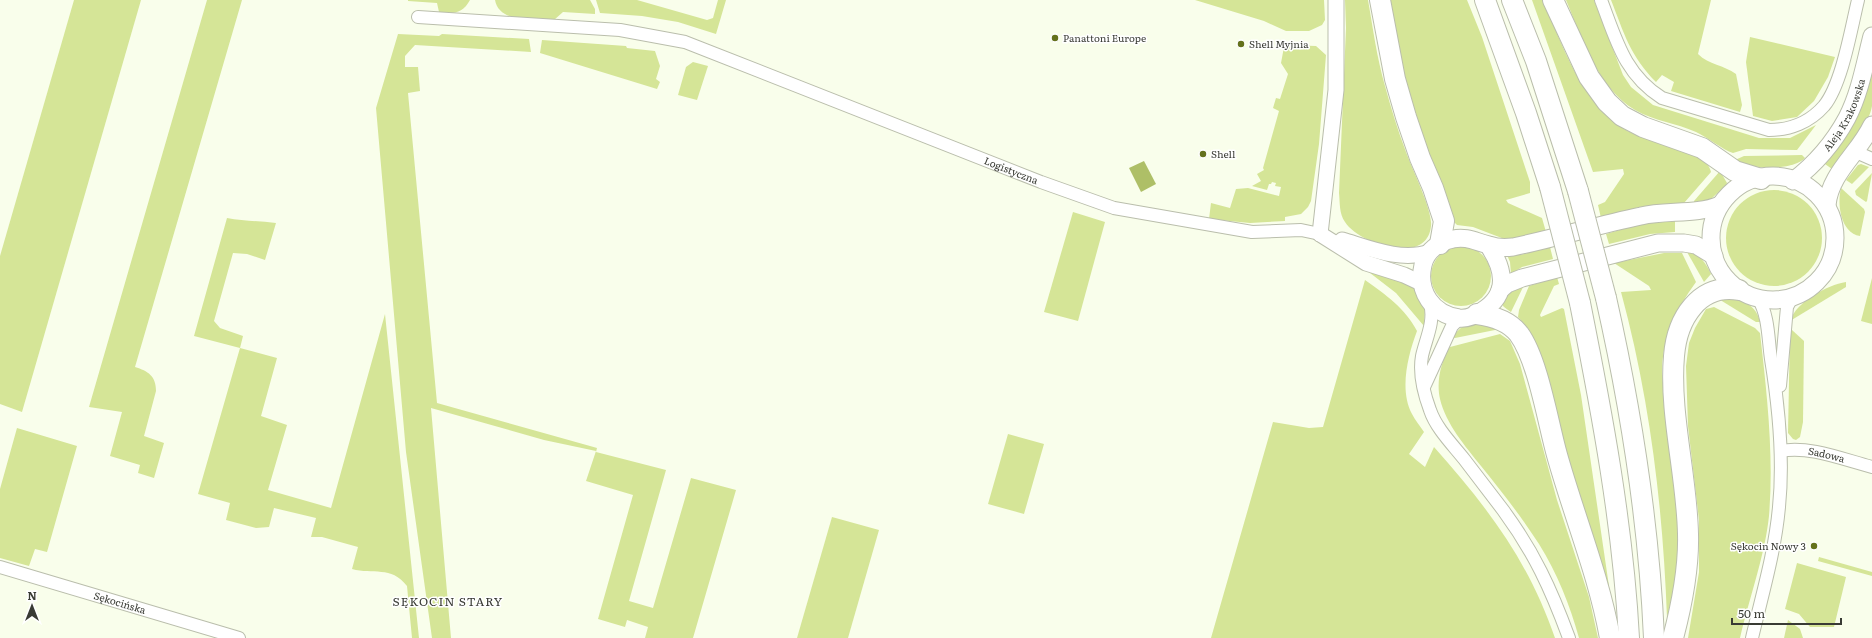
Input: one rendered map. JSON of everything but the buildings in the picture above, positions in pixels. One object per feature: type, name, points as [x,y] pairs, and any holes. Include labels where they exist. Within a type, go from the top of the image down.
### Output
[{"type":"main road","points":[[1380,0],[1395,79],[1406,117],[1444,221],[1435,248]]},
{"type":"main road","points":[[1484,0],[1526,113],[1550,188],[1580,303],[1611,469],[1627,594],[1629,638]]},
{"type":"main road","points":[[1512,0],[1536,61],[1578,191],[1606,298],[1627,400],[1637,470],[1652,589],[1654,638]]},
{"type":"main road","points":[[1553,0],[1589,77],[1606,102],[1622,116],[1643,127],[1702,148],[1735,171],[1761,179],[1793,181],[1813,191],[1827,205],[1832,215],[1835,240],[1834,252],[1829,265],[1814,285],[1804,292],[1780,299],[1758,298],[1739,290],[1719,289],[1707,293],[1698,300],[1683,324],[1674,354],[1673,374],[1688,532],[1684,590],[1673,638]]},
{"type":"main road","name":"Aleja Krakowska","points":[[1793,181],[1815,161],[1847,118],[1872,36]]},
{"type":"main road","points":[[1827,205],[1830,188],[1835,178],[1856,152],[1872,125]]},
{"type":"main road","points":[[1739,290],[1722,273],[1714,256],[1711,245],[1712,227],[1720,205],[1736,188],[1761,179]]},
{"type":"main road","points":[[1610,638],[1596,581],[1559,462],[1529,352],[1518,333],[1500,319],[1468,316],[1438,310],[1430,303],[1421,283],[1423,262],[1435,248],[1445,241],[1464,238],[1473,239],[1499,248],[1513,247],[1642,215],[1705,210],[1720,205]]},
{"type":"main road","points":[[1468,316],[1490,305],[1500,290],[1507,284],[1522,278],[1658,243],[1673,242],[1696,245],[1714,256]]},
{"type":"main road","points":[[1488,245],[1498,260],[1500,267],[1502,280],[1500,290]]},
{"type":"street","points":[[1320,234],[1336,90],[1336,0]]},
{"type":"street","points":[[1601,0],[1626,63],[1636,77],[1648,89],[1662,98],[1769,130],[1782,130],[1798,126],[1824,106],[1835,88],[1858,0]]},
{"type":"street","name":"Logistyczna","points":[[418,17],[620,30],[685,42],[716,52],[1041,182],[1114,208],[1252,232],[1301,230],[1320,234]]},
{"type":"street","points":[[1856,152],[1872,159]]},
{"type":"street","points":[[1320,234],[1380,252],[1411,256],[1435,248]]},
{"type":"street","points":[[1320,234],[1366,262],[1404,275],[1421,283]]},
{"type":"street","points":[[1778,403],[1787,307],[1793,296]]},
{"type":"street","points":[[1752,638],[1777,525],[1781,489],[1781,451],[1778,403],[1766,314],[1758,298]]},
{"type":"street","points":[[1430,303],[1432,310],[1431,323],[1422,358],[1422,376],[1431,412],[1440,430],[1504,510],[1532,552],[1552,590],[1569,638]]},
{"type":"street","points":[[1424,387],[1452,326],[1468,316]]},
{"type":"street","name":"Sadowa","points":[[1781,451],[1791,449],[1804,450],[1872,467]]},
{"type":"street","name":"Sękocińska","points":[[0,567],[239,638]]},
{"type":"shaded area","points":[[74,0],[141,0],[22,412],[0,404],[0,256]]},
{"type":"shaded area","points":[[207,0],[242,0],[135,367],[147,372],[155,381],[156,386],[144,436],[164,443],[154,478],[138,473],[140,465],[110,456],[122,412],[89,407]]},
{"type":"shaded area","points":[[408,0],[470,0],[461,10],[449,13],[439,12],[437,3]]},
{"type":"shaded area","points":[[495,0],[590,0],[595,9],[595,14],[563,12],[554,20],[520,19],[511,17],[504,13],[498,8]]},
{"type":"shaded area","points":[[596,0],[637,0],[707,20],[713,18],[718,0],[726,0],[716,34],[678,22],[642,16],[600,13]]},
{"type":"shaded area","points":[[1195,0],[1324,0],[1325,20],[1322,25],[1309,31],[1286,31],[1264,21]]},
{"type":"shaded area","points":[[1345,0],[1368,0],[1377,54],[1387,94],[1400,136],[1426,200],[1431,219],[1431,226],[1427,239],[1418,246],[1406,249],[1392,248],[1377,244],[1364,238],[1353,230],[1343,219],[1340,208],[1339,193],[1346,28]]},
{"type":"shaded area","points":[[1390,0],[1467,0],[1482,37],[1530,182],[1530,193],[1506,200],[1508,203],[1542,218],[1546,232],[1507,240],[1473,227],[1457,225],[1453,221],[1407,85],[1394,29]]},
{"type":"shaded area","points":[[1532,0],[1543,0],[1574,71],[1584,88],[1609,117],[1624,129],[1644,138],[1687,152],[1699,158],[1707,165],[1711,172],[1684,203],[1639,207],[1601,218],[1598,205],[1605,202],[1624,174],[1623,169],[1593,172]]},
{"type":"shaded area","points":[[1566,0],[1594,0],[1623,75],[1631,87],[1653,105],[1759,138],[1790,138],[1816,125],[1797,150],[1746,149],[1733,153],[1696,132],[1642,114],[1622,100],[1610,88],[1601,75],[1592,61]]},
{"type":"shaded area","points":[[1611,0],[1711,0],[1698,54],[1702,58],[1736,74],[1742,105],[1740,112],[1671,91],[1674,82],[1662,75],[1656,82],[1640,63],[1629,44]]},
{"type":"shaded area","points":[[398,34],[439,36],[442,34],[529,39],[531,52],[415,45],[405,56],[405,67],[418,67],[420,91],[408,93],[437,403],[597,448],[596,452],[666,470],[629,601],[653,608],[691,478],[736,490],[693,638],[645,638],[648,627],[627,620],[625,627],[598,619],[633,495],[586,481],[596,451],[544,440],[431,408],[451,638],[432,638],[406,452],[376,108]]},
{"type":"shaded area","points":[[1750,37],[1835,57],[1828,77],[1814,101],[1797,117],[1772,121],[1753,116],[1746,62]]},
{"type":"shaded area","points":[[542,40],[626,46],[627,48],[655,51],[660,66],[656,79],[660,82],[657,89],[540,53]]},
{"type":"shaded area","points":[[1289,45],[1316,46],[1326,55],[1319,144],[1311,201],[1308,207],[1301,214],[1285,217],[1285,221],[1250,223],[1209,219],[1211,203],[1230,208],[1236,189],[1248,188],[1279,196],[1281,187],[1275,186],[1276,183],[1272,182],[1269,184],[1267,190],[1252,186],[1261,181],[1257,174],[1264,170],[1263,168],[1279,111],[1273,108],[1276,98],[1280,99],[1288,74],[1281,63],[1284,47]]},
{"type":"shaded area","points":[[693,62],[708,66],[697,100],[678,95],[686,67]]},
{"type":"shaded area","points":[[1872,74],[1872,106],[1870,114],[1855,139],[1832,169],[1825,164],[1840,143],[1859,110]]},
{"type":"shaded area","points":[[1802,155],[1805,158],[1799,162],[1791,165],[1771,168],[1750,166],[1735,160],[1744,156]]},
{"type":"shaded area","points":[[1144,161],[1156,184],[1141,192],[1129,168]]},
{"type":"shaded area","points":[[1861,164],[1869,167],[1852,184],[1846,180],[1858,165]]},
{"type":"shaded area","points":[[1720,171],[1727,183],[1726,185],[1710,200],[1694,206],[1694,201]]},
{"type":"shaded area","points":[[1872,173],[1866,202],[1856,195],[1855,191]]},
{"type":"shaded area","points":[[1841,188],[1864,209],[1865,212],[1860,236],[1853,234],[1844,223],[1839,201]]},
{"type":"shaded area","points":[[1774,190],[1792,193],[1808,204],[1819,220],[1822,238],[1819,256],[1808,272],[1792,283],[1774,286],[1756,283],[1740,272],[1729,256],[1726,238],[1729,220],[1740,204],[1756,193]]},
{"type":"shaded area","points":[[1073,212],[1105,222],[1078,321],[1044,312]]},
{"type":"shaded area","points":[[227,218],[276,223],[265,260],[247,254],[233,253],[214,321],[220,328],[243,336],[240,348],[194,336]]},
{"type":"shaded area","points":[[1675,220],[1675,232],[1650,234],[1609,244],[1606,234],[1640,224]]},
{"type":"shaded area","points":[[1455,246],[1467,246],[1478,251],[1486,259],[1491,270],[1489,288],[1478,301],[1467,306],[1455,306],[1444,301],[1436,293],[1431,282],[1431,270],[1436,259],[1444,251]]},
{"type":"shaded area","points":[[1550,247],[1553,259],[1522,267],[1511,274],[1510,262],[1507,255],[1520,255]]},
{"type":"shaded area","points":[[1688,249],[1702,259],[1711,274],[1704,282],[1687,252]]},
{"type":"shaded area","points":[[1664,253],[1682,253],[1696,282],[1676,314],[1664,349],[1662,374],[1679,524],[1677,576],[1667,618],[1662,536],[1653,454],[1640,373],[1621,292],[1651,290],[1649,286],[1614,263]]},
{"type":"shaded area","points":[[1361,266],[1412,285],[1425,310],[1424,326],[1396,293]]},
{"type":"shaded area","points":[[1557,277],[1559,284],[1554,286],[1540,315],[1541,317],[1562,308],[1564,309],[1581,395],[1611,600],[1569,465],[1536,343],[1526,326],[1518,317],[1519,310],[1529,286]]},
{"type":"shaded area","points":[[1872,278],[1872,324],[1861,321]]},
{"type":"shaded area","points":[[1365,280],[1401,309],[1407,315],[1417,331],[1408,361],[1405,384],[1408,405],[1416,421],[1424,432],[1409,454],[1425,467],[1434,447],[1472,492],[1505,536],[1519,559],[1544,610],[1555,638],[1211,638],[1273,422],[1309,428],[1323,427]]},
{"type":"shaded area","points":[[1526,281],[1511,312],[1503,306],[1503,298],[1510,291]]},
{"type":"shaded area","points":[[1846,282],[1846,287],[1790,321],[1793,314],[1805,301],[1830,287]]},
{"type":"shaded area","points":[[1717,298],[1737,300],[1749,305],[1754,309],[1760,322],[1756,322]]},
{"type":"shaded area","points":[[1714,307],[1755,328],[1760,333],[1770,447],[1771,470],[1769,516],[1764,546],[1740,638],[1688,638],[1699,572],[1699,520],[1688,426],[1686,366],[1689,343],[1695,328],[1706,309]]},
{"type":"shaded area","points":[[385,314],[419,638],[412,638],[407,586],[401,579],[388,573],[352,569],[358,547],[322,537],[311,537],[316,518],[274,508],[269,527],[256,528],[226,520],[230,503],[198,494],[240,348],[277,358],[261,416],[287,425],[268,490],[331,508]]},
{"type":"shaded area","points":[[1476,323],[1497,327],[1495,330],[1455,338],[1451,337],[1463,326]]},
{"type":"shaded area","points":[[1790,330],[1792,330],[1804,341],[1803,422],[1800,437],[1796,440],[1793,439],[1788,433]]},
{"type":"shaded area","points":[[1500,334],[1510,341],[1520,364],[1557,500],[1589,597],[1598,638],[1579,638],[1571,613],[1552,566],[1539,544],[1511,504],[1451,426],[1440,399],[1440,372],[1450,347]]},
{"type":"shaded area","points":[[17,428],[77,446],[47,552],[35,549],[29,566],[0,558],[0,489]]},
{"type":"shaded area","points":[[1008,434],[1044,444],[1024,514],[988,504]]},
{"type":"shaded area","points":[[832,517],[879,530],[848,638],[797,638]]},
{"type":"shaded area","points":[[1819,557],[1872,572],[1872,576],[1818,561]]},
{"type":"shaded area","points":[[1797,563],[1846,577],[1834,627],[1810,627],[1799,614],[1785,609]]},
{"type":"shaded area","points":[[1788,620],[1800,629],[1803,638],[1784,638]]},
{"type":"place","name":"Panattoni Europe","points":[[1055,38]]},
{"type":"place","name":"Shell Myjnia","points":[[1241,44]]},
{"type":"place","name":"Shell","points":[[1203,154]]},
{"type":"place","name":"Sękocin Nowy 3","points":[[1814,546]]},
{"type":"district","name":"SĘKOCIN STARY","points":[[448,602]]}]
